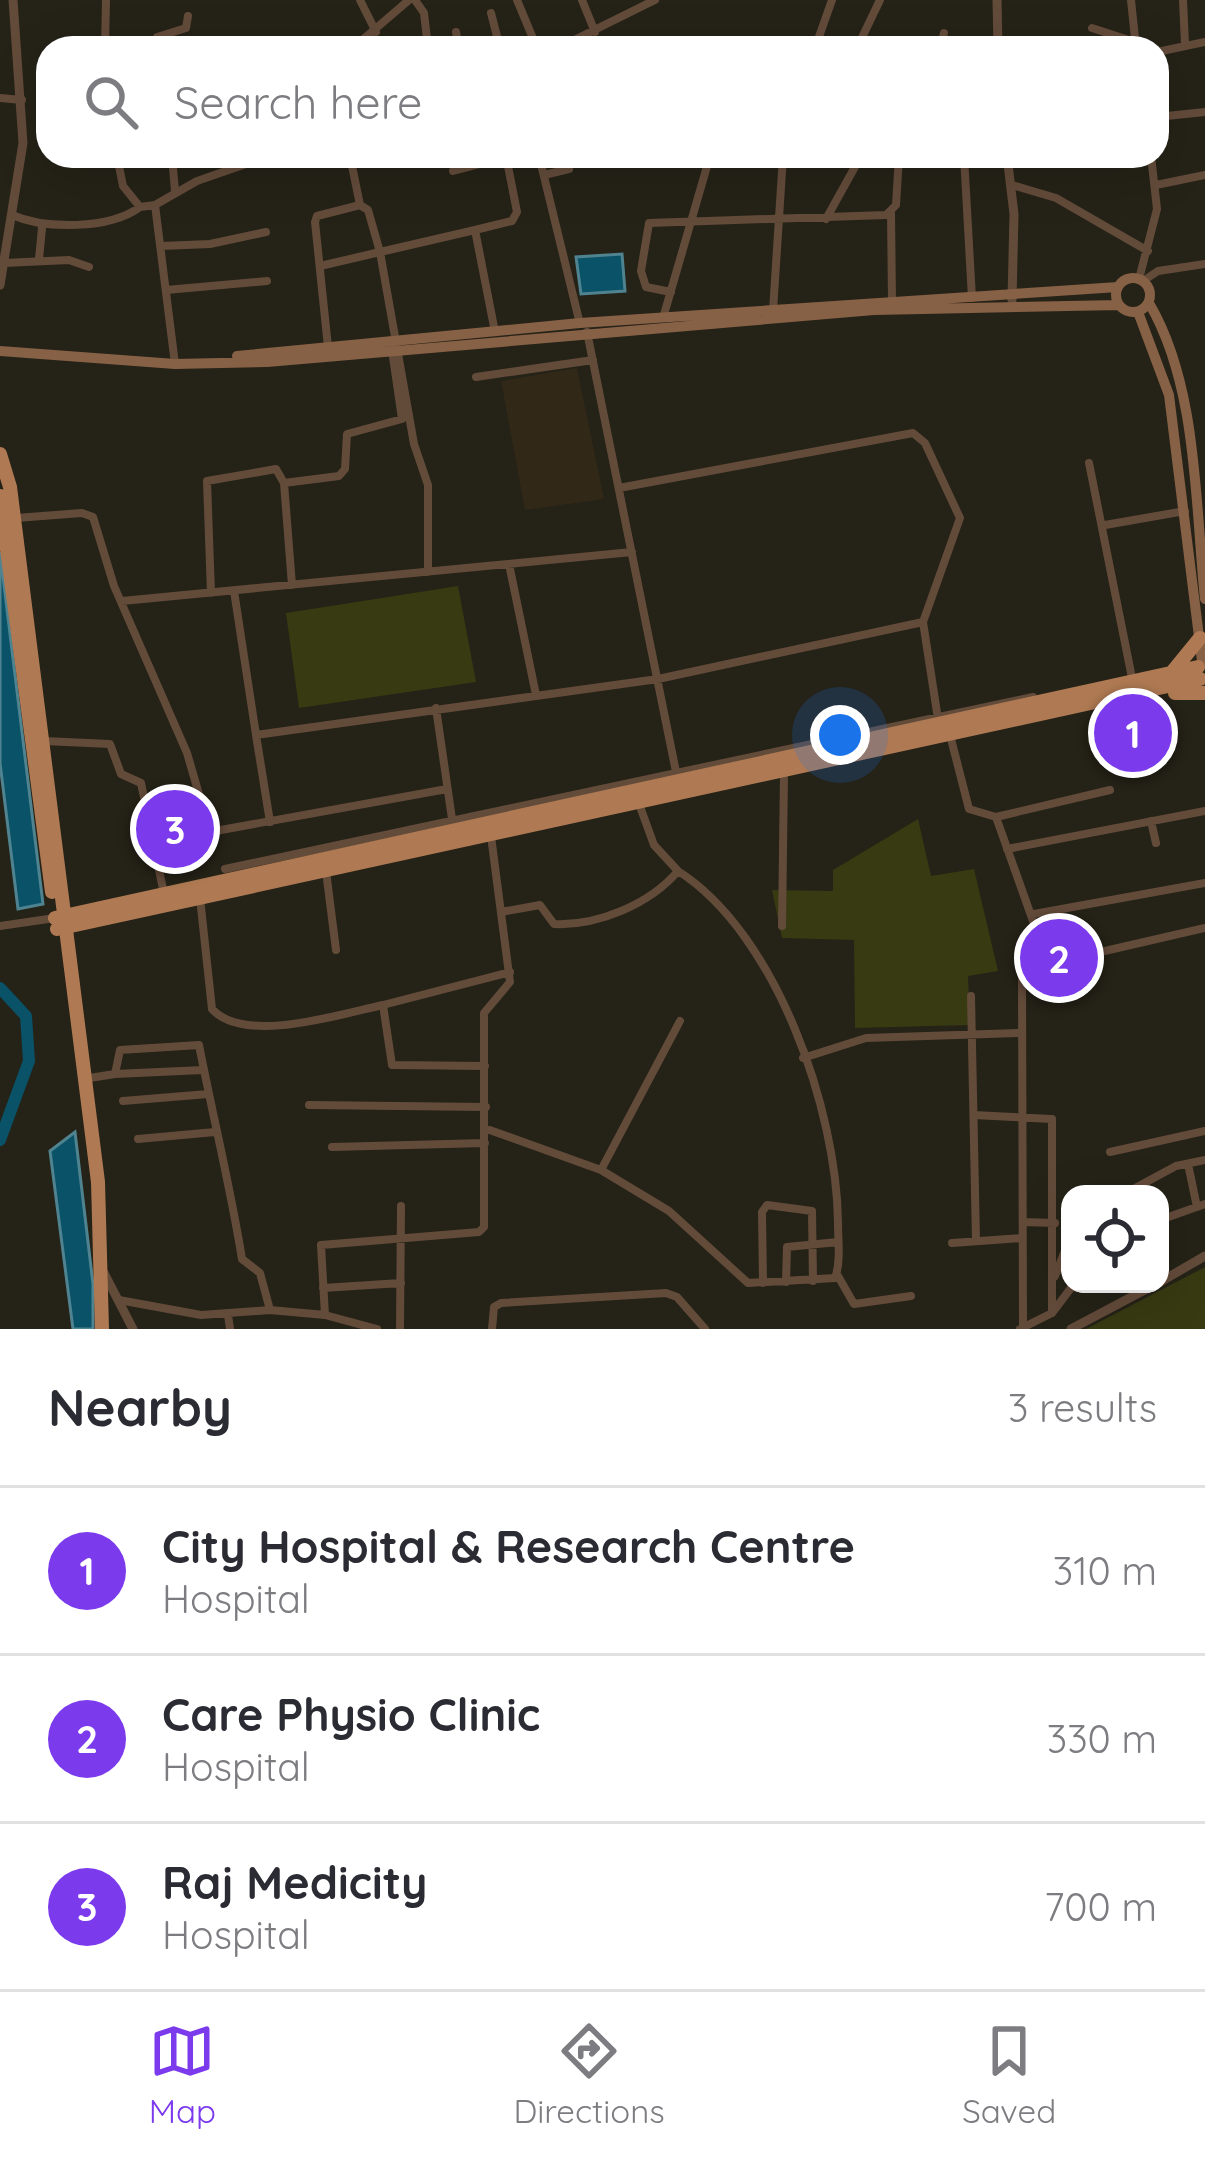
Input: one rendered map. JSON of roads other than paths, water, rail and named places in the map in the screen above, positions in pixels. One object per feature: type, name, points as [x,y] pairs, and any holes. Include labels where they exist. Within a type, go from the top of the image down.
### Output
[{"type":"highway","points":[[0,454],[14,518],[60,923]]},
{"type":"highway","points":[[0,496],[82,1079],[102,1253],[102,1329]]},
{"type":"highway","points":[[1169,674],[1200,638]]},
{"type":"highway","points":[[60,923],[164,893],[490,835],[1169,674],[1203,674]]},
{"type":"highway","points":[[1134,684],[1203,674]]},
{"type":"highway","points":[[60,923],[326,871],[452,825],[784,773],[942,726]]},
{"type":"main road","points":[[1012,301],[1141,280],[1150,290],[1143,308],[1164,373],[1185,511],[1197,534],[1203,674]]},
{"type":"main road","points":[[1118,286],[1119,305]]},
{"type":"main road","points":[[0,348],[175,361],[268,359],[663,318],[772,315],[892,301],[1143,308]]},
{"type":"main road","points":[[268,359],[495,333],[972,301]]},
{"type":"main road","points":[[1143,308],[1173,362],[1205,599]]},
{"type":"street","points":[[0,285],[23,143],[14,0]]},
{"type":"street","points":[[105,36],[106,0]]},
{"type":"street","points":[[360,0],[376,32]]},
{"type":"street","points":[[370,36],[412,0],[424,13],[427,36]]},
{"type":"street","points":[[517,0],[532,36]]},
{"type":"street","points":[[582,0],[595,32]]},
{"type":"street","points":[[586,36],[655,0]]},
{"type":"street","points":[[819,36],[832,0]]},
{"type":"street","points":[[862,36],[880,0]]},
{"type":"street","points":[[997,0],[998,36]]},
{"type":"street","points":[[1131,0],[1134,36]]},
{"type":"street","points":[[1183,0],[1185,44]]},
{"type":"street","points":[[490,13],[497,36]]},
{"type":"street","points":[[161,36],[186,28],[188,16]]},
{"type":"street","points":[[1091,28],[1112,36]]},
{"type":"street","points":[[456,32],[457,36]]},
{"type":"street","points":[[1169,49],[1205,42]]},
{"type":"street","points":[[0,98],[23,100]]},
{"type":"street","points":[[1169,116],[1205,112]]},
{"type":"street","points":[[119,168],[123,187],[140,207]]},
{"type":"street","points":[[173,168],[175,191]]},
{"type":"street","points":[[12,215],[42,228],[126,218],[140,207],[155,205],[175,191],[231,168]]},
{"type":"street","points":[[352,168],[360,206]]},
{"type":"street","points":[[452,171],[464,168]]},
{"type":"street","points":[[320,266],[512,220],[517,212],[508,168]]},
{"type":"street","points":[[542,168],[592,360],[676,772]]},
{"type":"street","points":[[663,318],[704,168]]},
{"type":"street","points":[[772,315],[782,168]]},
{"type":"street","points":[[826,219],[854,168]]},
{"type":"street","points":[[892,301],[891,213],[901,182],[895,168]]},
{"type":"street","points":[[965,168],[972,301]]},
{"type":"street","points":[[1008,168],[1012,301]]},
{"type":"street","points":[[1141,280],[1156,184],[1153,168]]},
{"type":"street","points":[[544,176],[569,169]]},
{"type":"street","points":[[1156,184],[1205,175]]},
{"type":"street","points":[[1012,185],[1057,198],[1148,251]]},
{"type":"street","points":[[155,205],[175,361]]},
{"type":"street","points":[[328,349],[317,216],[360,206],[368,210],[380,252],[414,444],[428,485],[428,572]]},
{"type":"street","points":[[671,292],[646,287],[641,272],[649,223],[689,225],[699,220],[826,219],[891,213]]},
{"type":"street","points":[[39,259],[42,228]]},
{"type":"street","points":[[475,230],[495,333]]},
{"type":"street","points":[[161,246],[210,244],[266,232]]},
{"type":"street","points":[[4,263],[69,260],[89,267]]},
{"type":"street","points":[[1141,280],[1158,271],[1205,264]]},
{"type":"street","points":[[166,290],[267,281]]},
{"type":"street","points":[[284,483],[339,476],[345,469],[346,434],[402,419],[395,347]]},
{"type":"street","points":[[476,377],[592,360]]},
{"type":"street","points":[[619,488],[917,434],[961,514],[922,622],[942,726],[969,809],[996,817],[1110,790]]},
{"type":"street","points":[[1089,463],[1134,684]]},
{"type":"street","points":[[212,592],[206,481],[276,469],[284,483],[292,585]]},
{"type":"street","points":[[1105,525],[1185,511]]},
{"type":"street","points":[[14,518],[82,513],[93,517],[122,601],[187,753],[206,828],[270,822],[447,789]]},
{"type":"street","points":[[122,601],[632,552]]},
{"type":"street","points":[[509,564],[536,695]]},
{"type":"street","points":[[234,590],[270,822]]},
{"type":"street","points":[[256,735],[658,680],[922,622]]},
{"type":"street","points":[[436,708],[452,825]]},
{"type":"street","points":[[225,869],[452,825],[676,772],[942,726]]},
{"type":"street","points":[[42,741],[108,743],[122,774],[142,783],[164,893]]},
{"type":"street","points":[[782,926],[784,773]]},
{"type":"street","points":[[637,799],[654,845],[732,917],[782,1006],[836,1160],[837,1275],[854,1304],[911,1296]]},
{"type":"street","points":[[1007,849],[1205,811]]},
{"type":"street","points":[[996,817],[1049,966]]},
{"type":"street","points":[[1151,821],[1156,844]]},
{"type":"street","points":[[325,1315],[321,1245],[483,1230],[484,1010],[509,987],[510,972],[490,835]]},
{"type":"street","points":[[326,871],[336,950]]},
{"type":"street","points":[[501,912],[540,905],[554,924],[588,922],[660,892],[678,871]]},
{"type":"street","points":[[1034,914],[1205,883]]},
{"type":"street","points":[[200,896],[212,1010],[222,1019],[274,1026],[383,1005],[510,972]]},
{"type":"street","points":[[0,926],[60,923]]},
{"type":"street","points":[[1067,1293],[1052,1313],[1022,1329],[1018,1033],[1022,975],[1205,928]]},
{"type":"street","points":[[971,996],[976,1241]]},
{"type":"street","points":[[383,1005],[392,1065],[485,1066]]},
{"type":"street","points":[[601,1170],[680,1022]]},
{"type":"street","points":[[803,1058],[866,1038],[1018,1033]]},
{"type":"street","points":[[115,1074],[118,1051],[196,1044],[215,1132],[224,1146],[243,1261],[261,1274],[270,1310]]},
{"type":"street","points":[[82,1079],[204,1070]]},
{"type":"street","points":[[123,1101],[208,1094]]},
{"type":"street","points":[[309,1105],[486,1107]]},
{"type":"street","points":[[974,1115],[1052,1119],[1052,1313]]},
{"type":"street","points":[[484,1128],[601,1170],[669,1211],[744,1281],[813,1281],[837,1275]]},
{"type":"street","points":[[1110,1152],[1205,1131]]},
{"type":"street","points":[[138,1139],[215,1132]]},
{"type":"street","points":[[332,1147],[484,1143]]},
{"type":"street","points":[[1143,1185],[1205,1160]]},
{"type":"street","points":[[1169,1217],[1201,1206],[1188,1163]]},
{"type":"street","points":[[400,1329],[401,1206]]},
{"type":"street","points":[[763,1283],[764,1207],[810,1209],[813,1281]]},
{"type":"street","points":[[1023,1222],[1055,1223]]},
{"type":"street","points":[[952,1244],[1023,1238]]},
{"type":"street","points":[[786,1282],[787,1247],[838,1242]]},
{"type":"street","points":[[1169,1277],[1205,1256]]},
{"type":"street","points":[[1053,1283],[1061,1262]]},
{"type":"street","points":[[103,1271],[133,1329]]},
{"type":"street","points":[[323,1288],[401,1283]]},
{"type":"street","points":[[492,1329],[498,1304],[666,1293],[677,1297],[704,1329]]},
{"type":"street","points":[[1071,1329],[1139,1293]]},
{"type":"street","points":[[119,1300],[228,1315],[270,1310],[325,1315],[377,1329]]},
{"type":"street","points":[[228,1315],[230,1329]]},
{"type":"water","points":[[622,254],[625,291],[581,294],[576,257]]},
{"type":"water","points":[[0,552],[43,904],[18,909],[0,763]]},
{"type":"water","points":[[75,1132],[93,1284],[93,1329],[73,1329],[50,1151]]},
{"type":"waterway","points":[[0,988],[26,1016],[29,1061],[0,1140]]},
{"type":"place","name":"City Hospital & Research Centre","points":[[1133,733]]},
{"type":"place","name":"Raj Medicity","points":[[175,829]]},
{"type":"place","name":"Care Physio Clinic","points":[[1059,958]]}]
